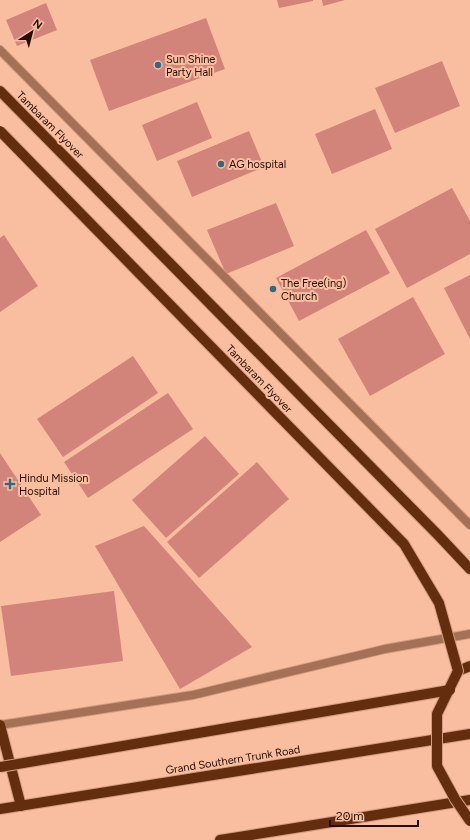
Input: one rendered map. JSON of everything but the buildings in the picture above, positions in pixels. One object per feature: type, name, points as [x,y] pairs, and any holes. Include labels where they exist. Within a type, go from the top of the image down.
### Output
[{"type":"main road","name":"Tambaram Flyover","points":[[0,91],[470,569]]},
{"type":"main road","name":"Tambaram Flyover","points":[[0,131],[404,544],[439,604],[458,671]]},
{"type":"main road","points":[[470,666],[458,671],[437,714],[437,766],[455,800],[470,821]]},
{"type":"main road","points":[[0,768],[450,690]]},
{"type":"main road","points":[[0,725],[21,806]]},
{"type":"main road","name":"Grand Southern Trunk Road","points":[[0,809],[470,734]]},
{"type":"main road","points":[[220,840],[470,800]]},
{"type":"street","points":[[0,50],[470,525]]},
{"type":"street","points":[[0,725],[193,695],[385,649],[470,634]]},
{"type":"place","name":"Sun Shine Party Hall","points":[[158,65]]},
{"type":"place","name":"AG hospital","points":[[221,164]]},
{"type":"place","name":"The Free(ing) Church","points":[[273,289]]},
{"type":"place","name":"Hindu Mission Hospital","points":[[10,484]]}]
